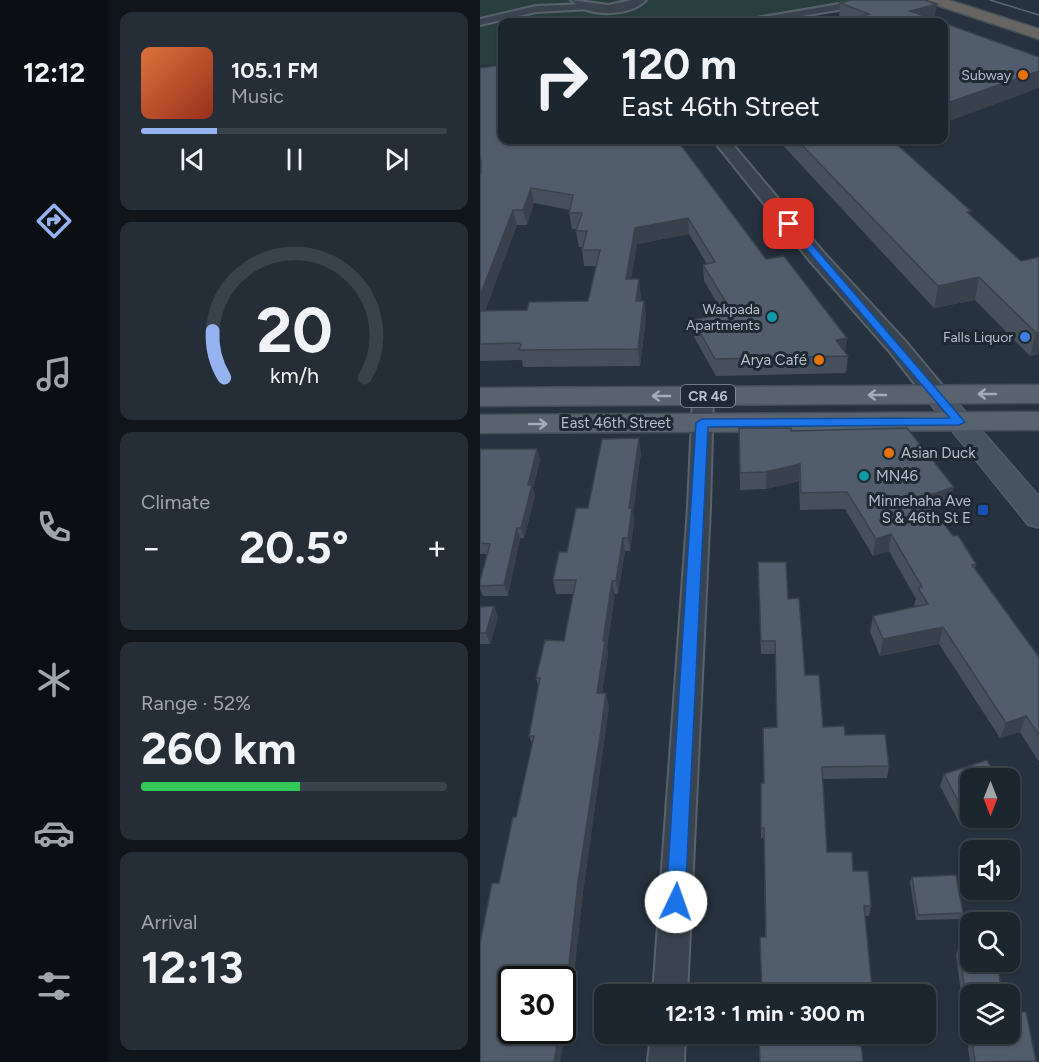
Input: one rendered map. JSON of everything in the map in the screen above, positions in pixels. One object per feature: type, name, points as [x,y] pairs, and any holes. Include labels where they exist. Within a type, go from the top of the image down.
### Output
[{"type":"highway","points":[[935,0],[1039,34]]},
{"type":"highway","points":[[967,0],[1039,23]]},
{"type":"main road","name":"East 46th Street","points":[[480,424],[936,394],[1039,394]]},
{"type":"main road","points":[[936,394],[1039,517]]},
{"type":"main road","name":"East 46th Street","points":[[480,397],[959,422],[1039,421]]},
{"type":"street","points":[[480,22],[563,0]]},
{"type":"street","points":[[536,9],[654,0]]},
{"type":"street","points":[[776,18],[882,1]]},
{"type":"street","points":[[627,18],[637,2]]},
{"type":"street","points":[[587,5],[623,18]]},
{"type":"street","points":[[724,144],[817,257],[898,347],[936,394]]},
{"type":"street","points":[[671,984],[703,409]]},
{"type":"street","points":[[666,1062],[667,1044]]},
{"type":"green space","points":[[480,0],[858,0],[749,18],[498,18],[498,64],[480,66]]},
{"type":"building","points":[[851,0],[925,0],[937,4],[910,11],[930,18],[853,18],[869,14],[840,3]]},
{"type":"building","points":[[948,24],[1039,57],[1039,71],[948,103]]},
{"type":"building","points":[[498,66],[498,144],[680,144],[766,259],[784,256],[847,338],[836,340],[848,356],[715,359],[693,320],[732,312],[703,265],[715,262],[688,218],[635,228],[626,279],[639,279],[636,301],[644,301],[638,349],[519,350],[521,345],[519,343],[480,344],[480,311],[527,310],[529,302],[588,301],[600,250],[582,250],[587,231],[576,231],[582,213],[569,213],[573,195],[531,188],[523,210],[513,210],[480,296],[480,68]]},
{"type":"building","points":[[801,144],[896,144],[971,211],[967,212],[1021,261],[1039,257],[1039,332],[1036,333],[979,277],[938,286]]},
{"type":"building","points":[[739,428],[791,428],[791,431],[907,428],[954,487],[924,497],[953,536],[958,535],[976,564],[972,565],[1039,657],[1039,735],[1026,716],[1006,723],[943,627],[883,639],[873,616],[928,604],[918,588],[922,587],[891,534],[876,539],[847,492],[801,493],[800,464],[766,472],[740,473]]},
{"type":"building","points":[[639,438],[629,508],[632,508],[628,538],[623,538],[616,581],[612,581],[603,641],[605,641],[597,693],[606,693],[578,882],[569,966],[498,966],[498,1044],[557,1044],[554,1062],[480,1062],[480,943],[492,883],[499,883],[534,736],[529,736],[540,678],[536,678],[545,640],[564,641],[576,580],[553,580],[559,552],[567,552],[576,508],[588,508],[602,439]]},
{"type":"building","points":[[480,449],[537,449],[528,485],[532,485],[521,528],[517,528],[504,585],[480,586],[490,544],[480,543]]},
{"type":"building","points":[[758,562],[786,562],[788,599],[799,598],[805,675],[819,675],[823,727],[844,726],[845,735],[885,734],[889,766],[822,767],[827,852],[852,852],[853,871],[868,871],[871,906],[864,906],[872,984],[762,984],[760,937],[766,937],[764,828],[761,828],[761,783],[764,783],[763,728],[777,727],[775,641],[761,641]]},
{"type":"building","points":[[494,606],[486,633],[480,633],[480,607]]},
{"type":"building","points":[[987,760],[991,768],[962,768]]},
{"type":"building","points":[[960,769],[960,804],[944,774]]},
{"type":"building","points":[[956,875],[963,912],[918,915],[912,877]]},
{"type":"building","points":[[962,972],[999,972],[1000,984],[964,984]]},
{"type":"building","points":[[1020,1012],[1026,1012],[1036,1061],[975,1062],[972,1044],[1020,1044]]},
{"type":"building","points":[[759,1044],[861,1044],[863,1062],[760,1062]]},
{"type":"tram line","points":[[990,0],[1039,15]]},
{"type":"place","name":"Subway","points":[[1023,75]]},
{"type":"place","name":"Wakpada Apartments","points":[[772,317]]},
{"type":"place","name":"Falls Liquor","points":[[1025,337]]},
{"type":"place","name":"Arya Café","points":[[819,360]]},
{"type":"place","name":"Asian Duck","points":[[889,453]]},
{"type":"place","name":"MN46","points":[[864,476]]},
{"type":"place","name":"Minnehaha Ave S & 46th St E","points":[[983,510]]},
{"type":"route","points":[[676,902],[702,423],[959,422],[898,347],[789,224]]}]
